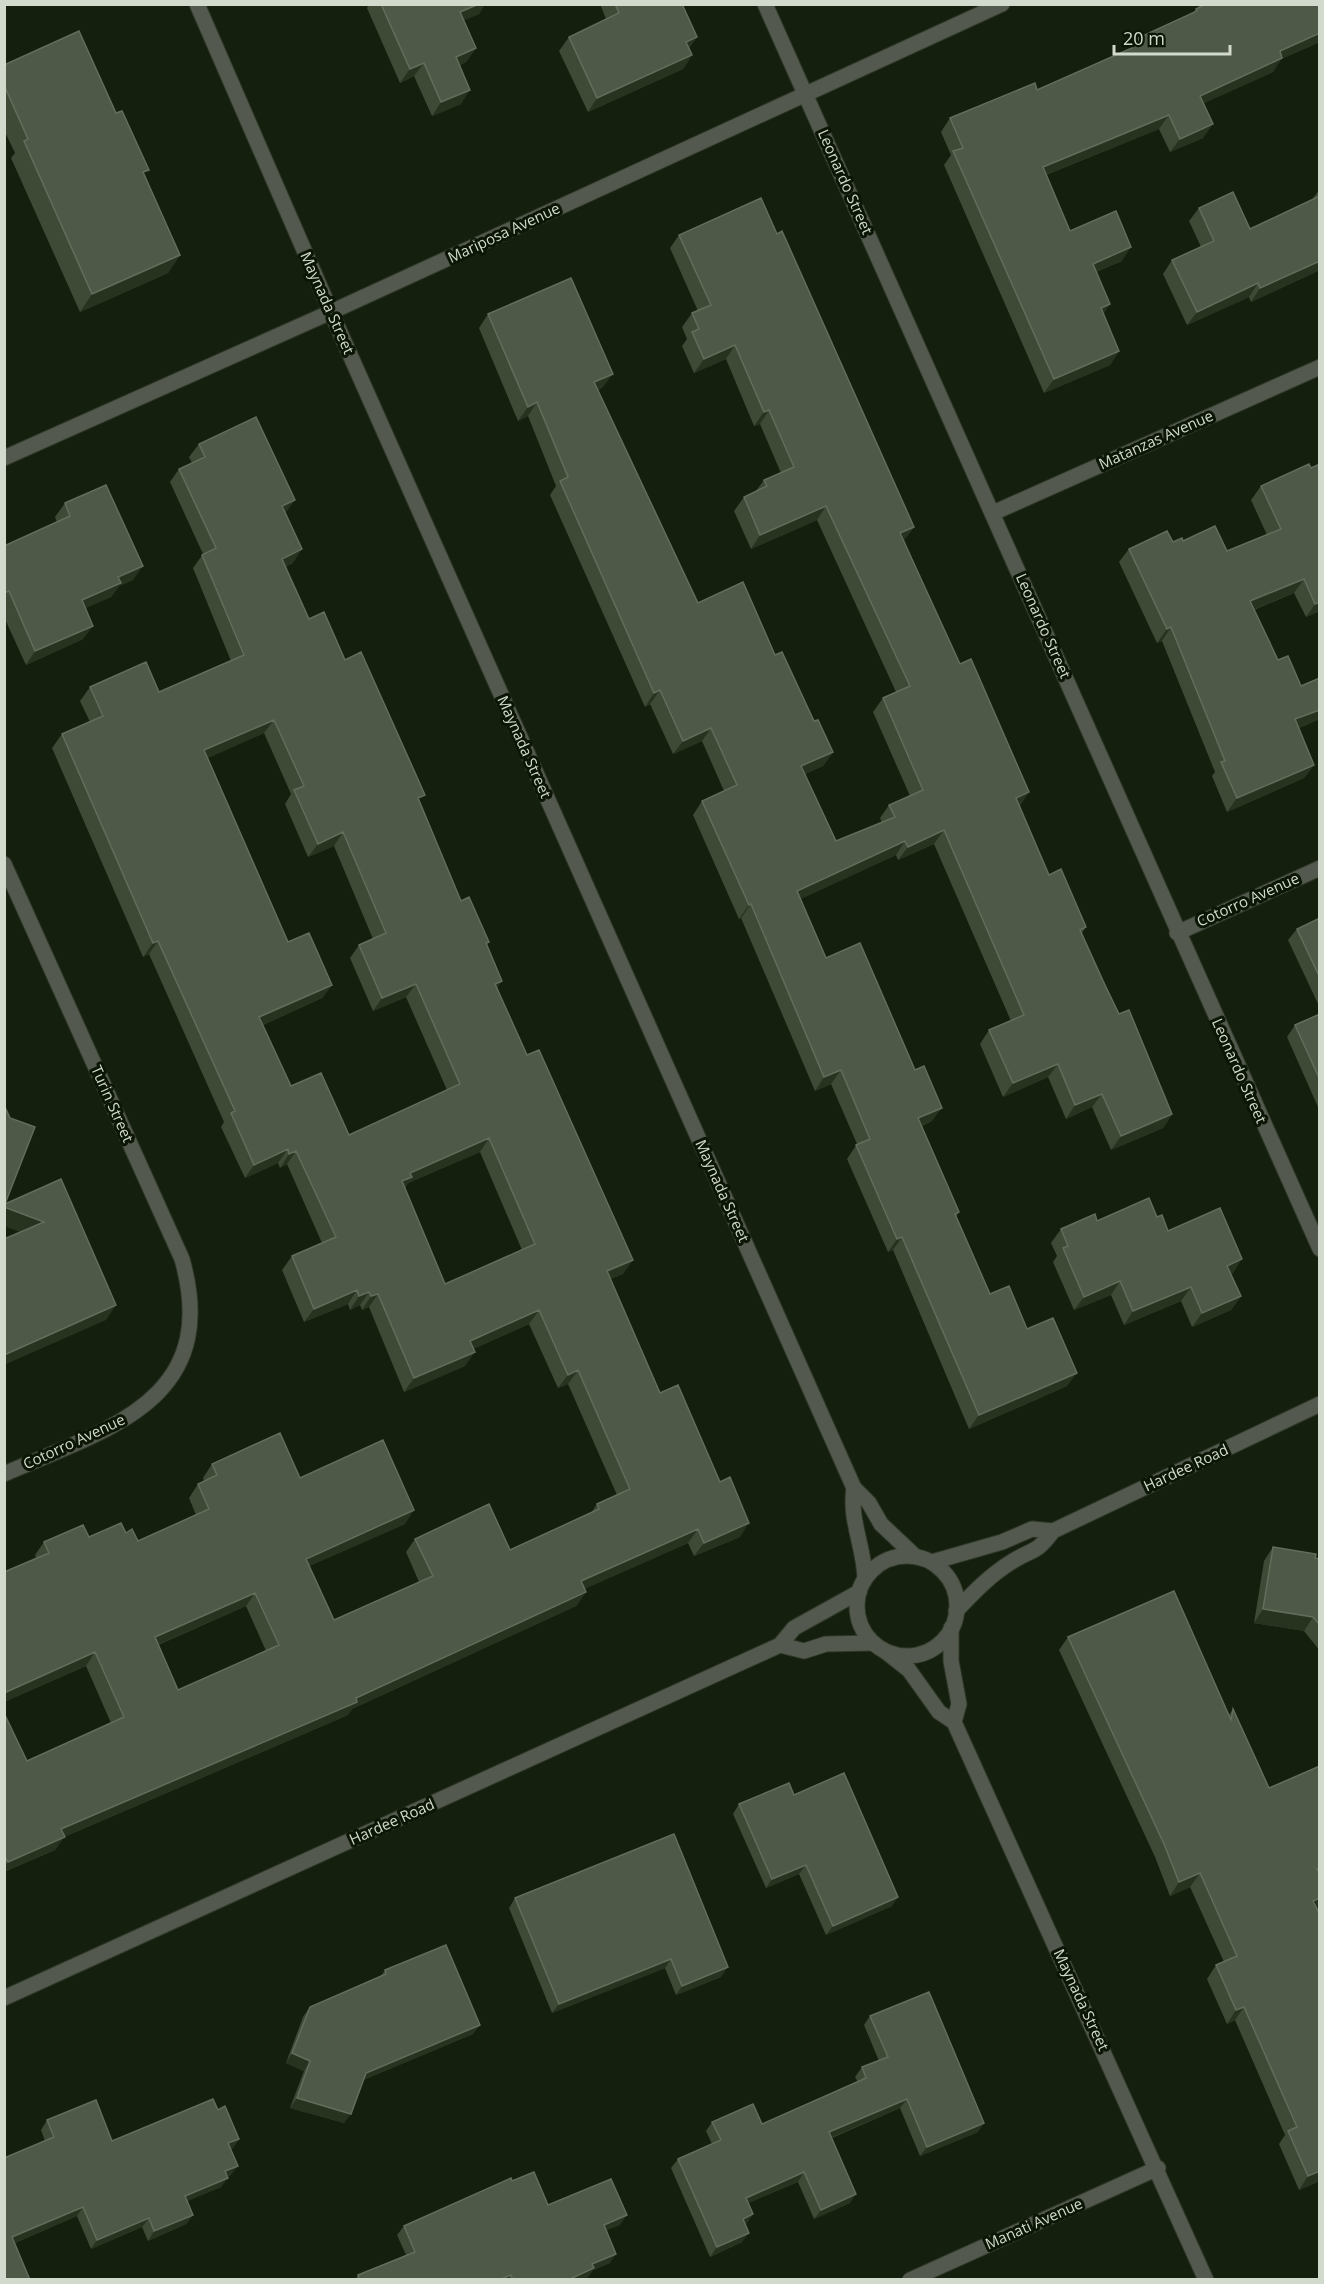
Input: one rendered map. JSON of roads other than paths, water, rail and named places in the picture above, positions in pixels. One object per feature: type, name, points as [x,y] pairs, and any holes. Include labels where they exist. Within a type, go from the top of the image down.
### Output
[{"type":"street","name":"Maynada Street","points":[[197,4],[331,312],[854,1488],[869,1503],[881,1524],[915,1557]]},
{"type":"street","name":"Leonardo Street","points":[[765,4],[993,513],[1177,933],[1320,1249]]},
{"type":"street","name":"Mariposa Avenue","points":[[4,458],[331,312],[1002,4]]},
{"type":"street","name":"Matanzas Avenue","points":[[993,513],[1320,367]]},
{"type":"street","name":"Turin Street","points":[[4,864],[182,1259],[189,1304],[185,1352]]},
{"type":"street","name":"Cotorro Avenue","points":[[1177,933],[1320,868]]},
{"type":"street","name":"Cotorro Avenue","points":[[4,1474],[116,1425],[135,1413],[176,1372],[185,1352]]},
{"type":"street","name":"Hardee Road","points":[[956,1611],[983,1584],[1012,1561],[1039,1549],[1053,1531],[1320,1404]]},
{"type":"street","name":"Maynada Street","points":[[854,1488],[851,1509],[865,1555],[862,1585]]},
{"type":"street","name":"Hardee Road","points":[[932,1562],[1002,1542],[1032,1529],[1053,1531]]},
{"type":"street","points":[[780,1645],[804,1651],[825,1644],[879,1647],[901,1656],[916,1655],[933,1648],[946,1638],[956,1611],[954,1588],[945,1574],[932,1562],[915,1557],[898,1557],[882,1562],[862,1585],[857,1616],[863,1631],[879,1647]]},
{"type":"street","name":"Hardee Road","points":[[4,1998],[780,1645],[794,1628],[862,1585]]},
{"type":"street","points":[[951,1628],[951,1661],[959,1704],[954,1722]]},
{"type":"street","name":"Maynada Street","points":[[879,1647],[909,1670],[939,1712],[954,1722],[1158,2168],[1206,2280]]},
{"type":"street","name":"Manati Avenue","points":[[910,2280],[1158,2168]]}]
